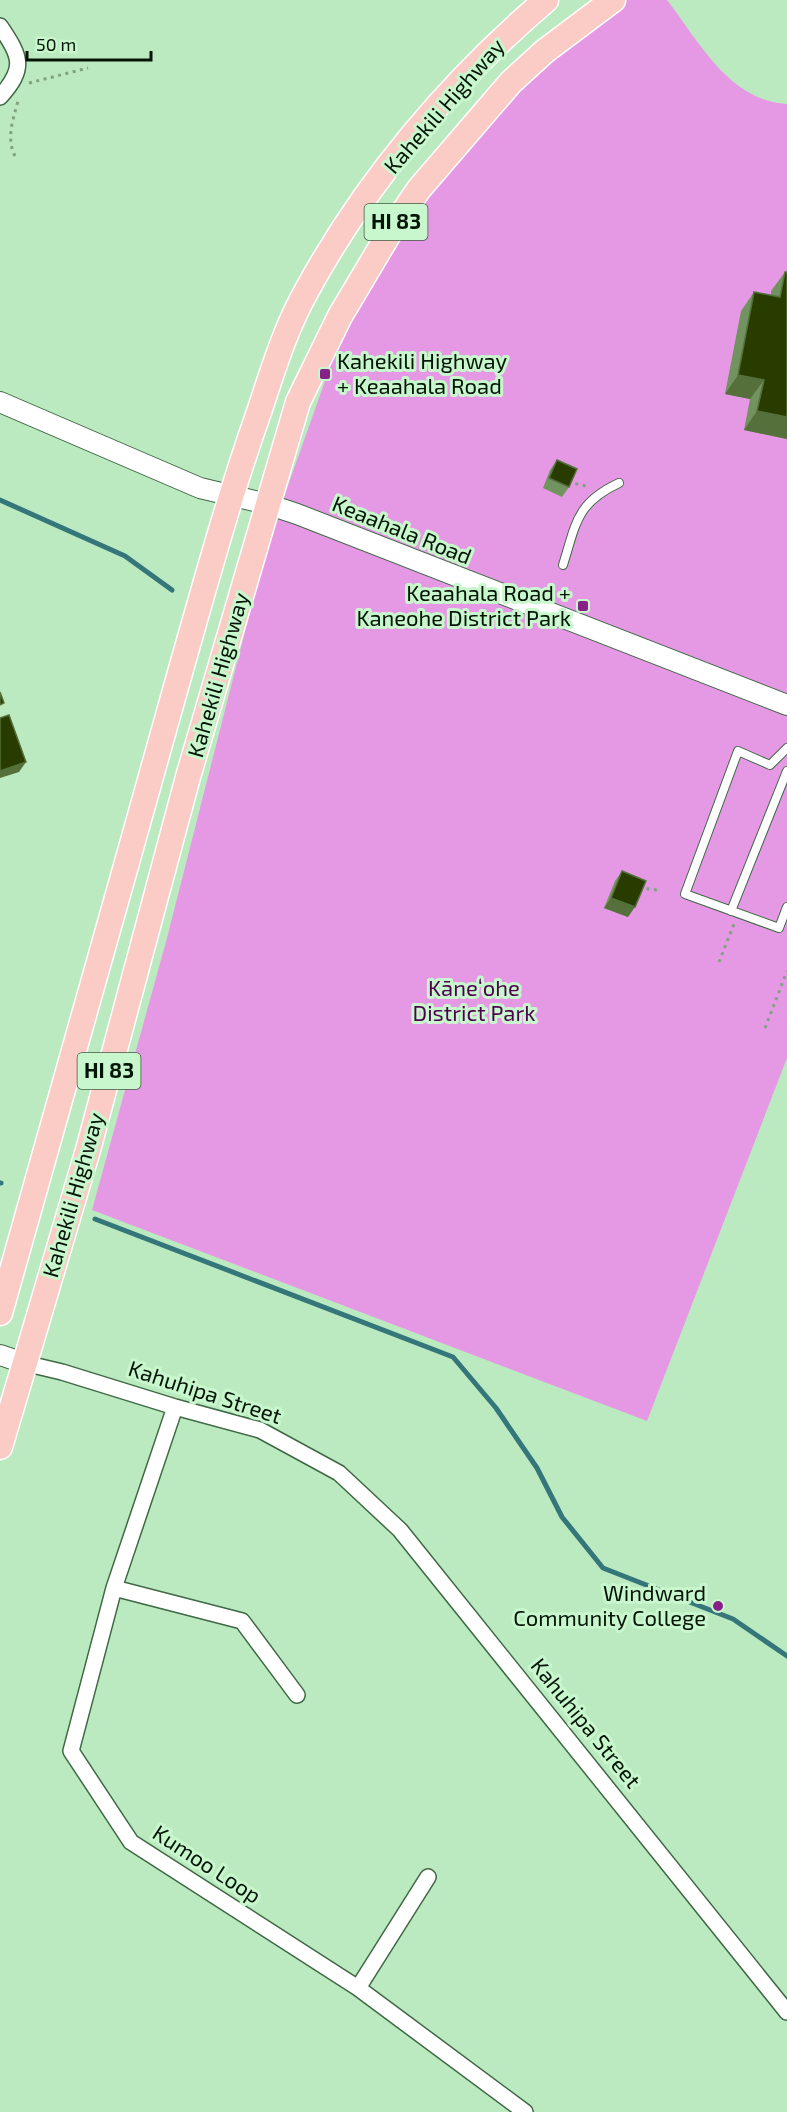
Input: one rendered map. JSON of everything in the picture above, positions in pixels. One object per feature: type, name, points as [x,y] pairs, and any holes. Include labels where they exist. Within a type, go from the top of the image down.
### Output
[{"type":"main road","name":"Kahekili Highway","points":[[0,1313],[230,497],[287,330],[330,251],[369,192],[435,110],[492,49],[546,0]]},
{"type":"main road","name":"Kahekili Highway","points":[[0,1447],[88,1150],[188,777],[298,402],[340,316],[393,227],[449,152],[511,82],[545,51],[613,0]]},
{"type":"street","points":[[0,26],[16,56],[18,82],[0,97]]},
{"type":"street","name":"Keaahala Road","points":[[0,402],[200,488],[267,504],[787,705]]},
{"type":"street","name":"Kahuhipa Street","points":[[0,1356],[261,1430],[339,1473],[371,1500],[400,1530],[787,2012]]},
{"type":"street","name":"Kumoo Loop","points":[[175,1407],[114,1588],[71,1751],[131,1842],[358,1988],[525,2112]]},
{"type":"street","points":[[114,1588],[242,1621],[297,1695]]},
{"type":"street","points":[[358,1988],[428,1877]]},
{"type":"lane","points":[[563,565],[574,525],[586,504],[601,491],[619,483]]},
{"type":"lane","points":[[771,765],[787,748]]},
{"type":"lane","points":[[731,911],[787,771],[738,751],[685,894],[731,911],[778,928],[787,907]]},
{"type":"path","points":[[15,156],[10,146],[10,134],[18,82],[88,68]]},
{"type":"path","points":[[568,482],[582,487],[594,487],[601,491]]},
{"type":"path","points":[[636,887],[658,890]]},
{"type":"path","points":[[720,962],[736,920]]},
{"type":"path","points":[[765,1028],[787,971]]},
{"type":"green space","name":"Kāneʻohe District Park","points":[[627,0],[667,0],[704,50],[732,81],[748,92],[767,100],[787,104],[787,1058],[647,1421],[92,1210],[167,938],[267,545],[336,350],[391,240],[525,78]]},
{"type":"building","points":[[785,272],[787,272],[787,417],[757,411],[764,380],[738,375],[754,292],[780,297]]},
{"type":"building","points":[[557,460],[577,469],[569,487],[549,478]]},
{"type":"building","points":[[0,692],[4,703],[0,705]]},
{"type":"building","points":[[9,715],[26,762],[0,771],[0,718]]},
{"type":"building","points":[[622,871],[646,881],[635,907],[611,898]]},
{"type":"waterway","points":[[0,500],[125,556],[172,590]]},
{"type":"waterway","points":[[95,1219],[453,1357],[496,1408],[537,1468],[562,1517],[603,1568],[733,1619],[787,1656]]},
{"type":"place","name":"Kahekili Highway + Keaahala Road","points":[[325,374]]},
{"type":"place","name":"Keaahala Road + Kaneohe District Park","points":[[583,606]]},
{"type":"place","name":"Windward Community College","points":[[718,1606]]}]
